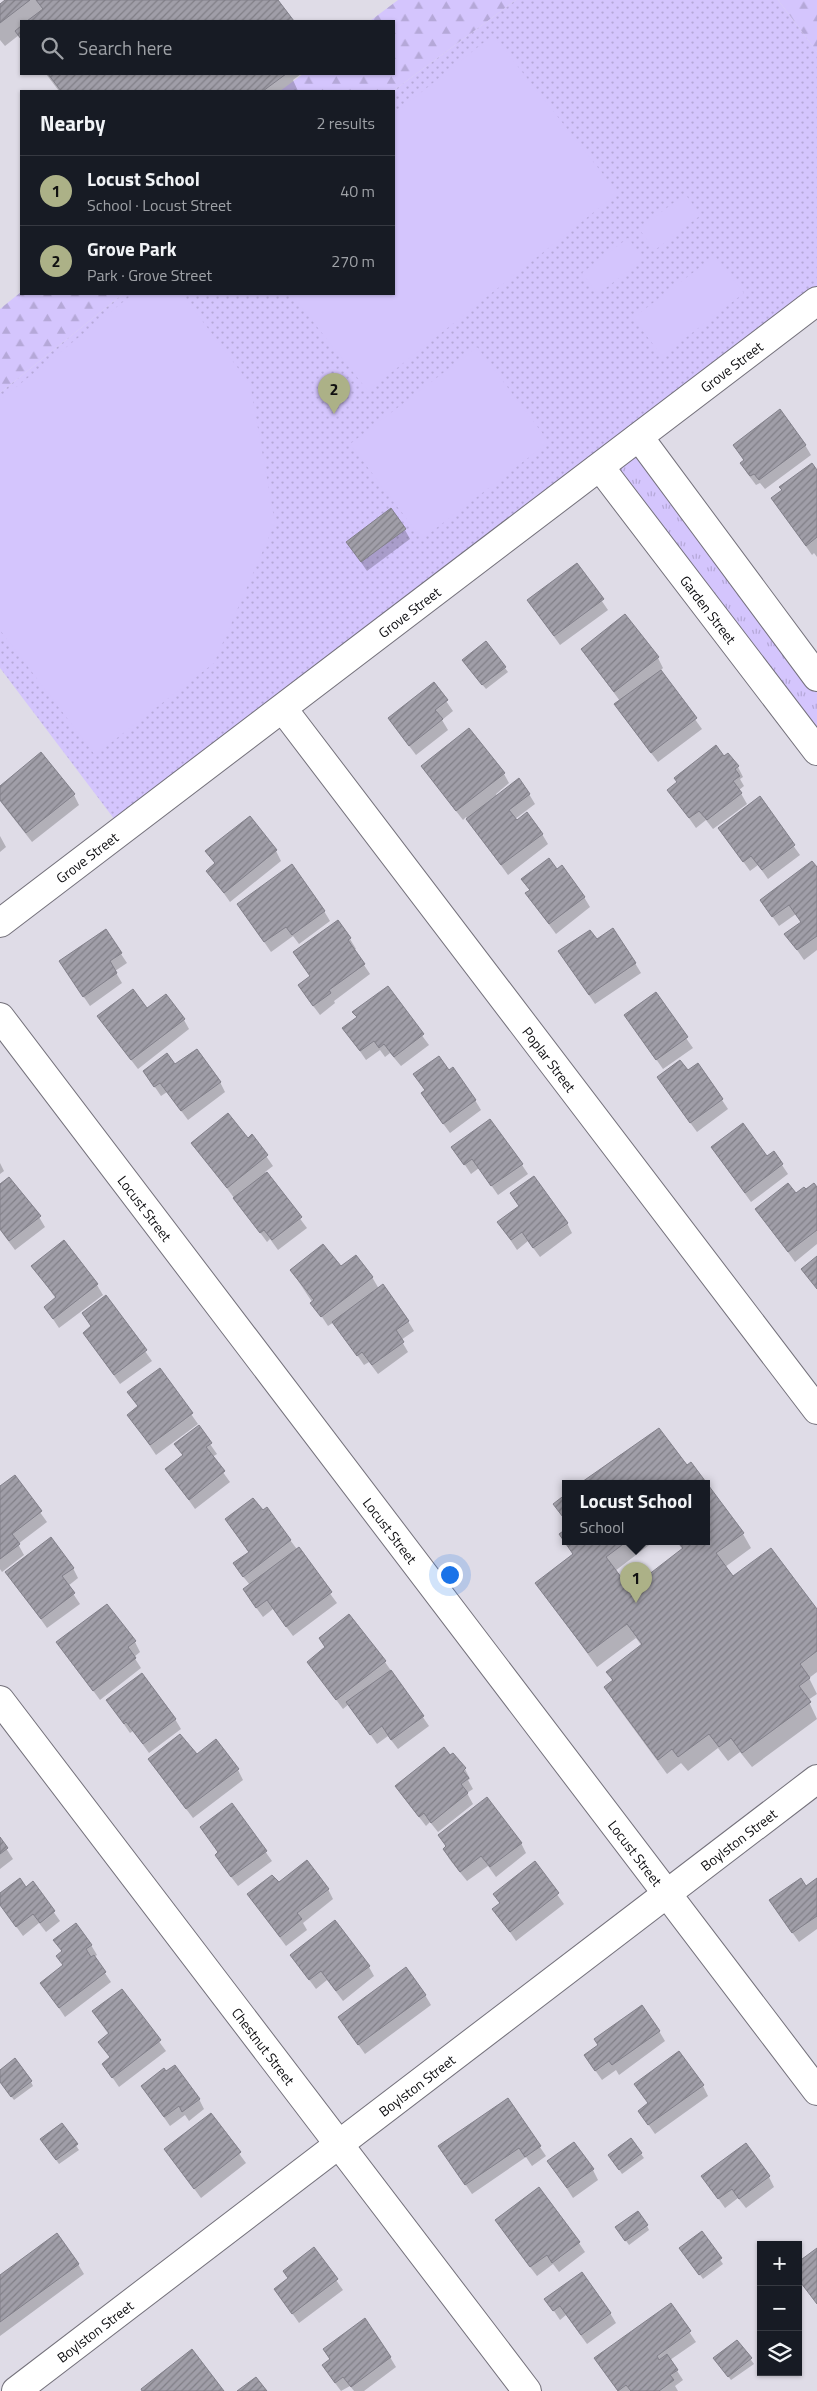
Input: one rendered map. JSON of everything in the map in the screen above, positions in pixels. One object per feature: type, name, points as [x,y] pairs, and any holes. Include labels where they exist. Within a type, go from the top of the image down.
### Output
[{"type":"street","name":"Grove Street","points":[[0,923],[817,301]]},
{"type":"street","points":[[639,437],[817,677]]},
{"type":"street","name":"Garden Street","points":[[600,467],[817,751]]},
{"type":"street","name":"Poplar Street","points":[[283,709],[817,1410]]},
{"type":"street","name":"Locust Street","points":[[0,1017],[817,2091]]},
{"type":"street","name":"Chestnut Street","points":[[0,1700],[528,2391]]},
{"type":"street","name":"Boylston Street","points":[[16,2391],[817,1779]]},
{"type":"green space","points":[[398,0],[516,0],[394,90],[281,90],[302,75],[395,75],[395,20],[371,20]]},
{"type":"green space","points":[[516,0],[778,0],[817,52],[817,300],[121,828],[0,668],[0,393],[122,295],[395,295],[394,90]]},
{"type":"green space","points":[[778,0],[817,0],[817,52]]},
{"type":"green space","points":[[493,35],[618,193],[368,391],[292,295],[395,295],[395,113]]},
{"type":"green space","points":[[685,194],[701,215],[655,250],[639,229]]},
{"type":"green space","points":[[628,238],[644,259],[598,294],[582,273]]},
{"type":"green space","points":[[715,256],[744,293],[662,356],[633,318]]},
{"type":"green space","points":[[20,293],[20,295],[122,295],[0,393],[0,309]]},
{"type":"green space","points":[[132,295],[183,295],[250,384],[275,523],[214,663],[95,755],[0,630],[0,400]]},
{"type":"green space","points":[[477,347],[549,442],[422,539],[350,444]]},
{"type":"green space","points":[[638,443],[817,678],[817,743],[606,468]]},
{"type":"building","points":[[5,0],[30,0],[0,23],[0,4]]},
{"type":"building","points":[[36,0],[278,0],[293,20],[28,20],[43,9]]},
{"type":"building","points":[[20,27],[20,38],[15,31]]},
{"type":"building","points":[[49,75],[285,75],[264,90],[60,90]]},
{"type":"building","points":[[780,409],[806,445],[759,480],[754,474],[750,476],[740,463],[744,460],[733,445]]},
{"type":"building","points":[[812,463],[817,470],[817,537],[806,546],[771,498],[782,490],[779,487]]},
{"type":"building","points":[[391,508],[406,529],[361,562],[346,542]]},
{"type":"building","points":[[577,563],[604,599],[554,636],[527,600]]},
{"type":"building","points":[[625,614],[659,657],[614,692],[581,649]]},
{"type":"building","points":[[486,641],[506,667],[482,685],[462,660]]},
{"type":"building","points":[[661,670],[697,718],[651,753],[614,704]]},
{"type":"building","points":[[434,682],[448,700],[435,710],[443,719],[409,746],[388,718]]},
{"type":"building","points":[[469,728],[505,773],[456,811],[421,766]]},
{"type":"building","points":[[716,745],[724,756],[728,753],[739,766],[735,769],[740,776],[733,781],[742,793],[707,820],[699,811],[689,818],[667,790],[677,782],[674,778]]},
{"type":"building","points":[[41,752],[75,794],[26,833],[0,800],[0,786]]},
{"type":"building","points":[[519,778],[530,794],[509,810],[517,820],[527,812],[543,834],[501,865],[466,819]]},
{"type":"building","points":[[760,796],[795,845],[762,870],[751,856],[743,862],[718,828]]},
{"type":"building","points":[[250,816],[277,850],[224,893],[206,871],[215,863],[205,851]]},
{"type":"building","points":[[549,858],[557,869],[562,865],[585,897],[549,924],[525,893],[530,890],[521,879]]},
{"type":"building","points":[[812,861],[817,867],[817,936],[797,950],[784,934],[801,922],[789,905],[772,917],[760,900]]},
{"type":"building","points":[[292,864],[325,911],[292,935],[286,927],[264,942],[237,904]]},
{"type":"building","points":[[338,920],[351,938],[348,940],[365,964],[329,990],[331,993],[313,1006],[298,985],[310,976],[293,952]]},
{"type":"building","points":[[613,928],[636,963],[589,995],[558,951],[590,930],[597,939]]},
{"type":"building","points":[[106,929],[122,953],[110,961],[117,973],[83,997],[59,961]]},
{"type":"building","points":[[388,986],[424,1034],[394,1057],[384,1044],[379,1048],[374,1041],[360,1051],[342,1028],[357,1017],[352,1012]]},
{"type":"building","points":[[133,989],[147,1008],[166,994],[185,1019],[131,1060],[97,1016]]},
{"type":"building","points":[[656,992],[688,1037],[656,1060],[624,1015]]},
{"type":"building","points":[[197,1049],[221,1082],[181,1111],[160,1083],[154,1087],[143,1071],[167,1053],[175,1064]]},
{"type":"building","points":[[439,1056],[449,1070],[453,1067],[476,1100],[443,1124],[421,1093],[425,1090],[413,1074]]},
{"type":"building","points":[[680,1060],[688,1070],[698,1063],[723,1099],[690,1123],[657,1077]]},
{"type":"building","points":[[228,1113],[248,1138],[252,1134],[268,1155],[227,1188],[191,1143]]},
{"type":"building","points":[[490,1119],[523,1164],[491,1186],[472,1159],[464,1165],[451,1147]]},
{"type":"building","points":[[743,1123],[767,1156],[774,1151],[783,1164],[745,1193],[711,1147]]},
{"type":"building","points":[[267,1172],[302,1217],[272,1240],[264,1230],[260,1233],[233,1198]]},
{"type":"building","points":[[534,1176],[568,1223],[533,1248],[522,1232],[511,1240],[497,1222],[519,1206],[510,1193]]},
{"type":"building","points":[[9,1177],[41,1216],[9,1241],[0,1229],[0,1184]]},
{"type":"building","points":[[788,1183],[796,1193],[814,1183],[817,1187],[817,1230],[788,1252],[755,1209]]},
{"type":"building","points":[[64,1240],[98,1284],[53,1319],[44,1307],[56,1297],[31,1266]]},
{"type":"building","points":[[323,1244],[341,1266],[356,1255],[373,1277],[321,1317],[310,1303],[314,1300],[290,1270]]},
{"type":"building","points":[[817,1256],[817,1289],[801,1269]]},
{"type":"building","points":[[383,1284],[409,1321],[396,1330],[404,1342],[372,1365],[362,1352],[357,1356],[332,1322]]},
{"type":"building","points":[[106,1295],[147,1350],[114,1375],[83,1333],[91,1326],[82,1313]]},
{"type":"building","points":[[160,1368],[193,1413],[150,1445],[127,1415],[138,1406],[127,1392]]},
{"type":"building","points":[[199,1425],[212,1443],[206,1447],[225,1471],[189,1500],[165,1469],[183,1455],[174,1444]]},
{"type":"building","points":[[659,1428],[687,1465],[691,1462],[704,1480],[585,1480]]},
{"type":"building","points":[[15,1475],[42,1511],[12,1534],[20,1544],[0,1559],[0,1486]]},
{"type":"building","points":[[710,1487],[744,1533],[716,1553],[733,1576],[771,1548],[817,1609],[817,1651],[800,1664],[810,1678],[799,1686],[811,1702],[742,1753],[731,1738],[719,1747],[709,1734],[678,1757],[672,1749],[658,1760],[604,1687],[613,1680],[606,1672],[642,1644],[627,1624],[588,1653],[535,1583],[573,1554],[567,1545],[622,1545],[606,1557],[630,1589],[683,1548],[680,1545],[710,1545]]},
{"type":"building","points":[[562,1497],[562,1516],[553,1504]]},
{"type":"building","points":[[253,1498],[263,1510],[267,1507],[291,1540],[243,1577],[233,1563],[249,1552],[225,1519]]},
{"type":"building","points":[[51,1537],[74,1568],[62,1576],[75,1593],[41,1619],[5,1572]]},
{"type":"building","points":[[299,1547],[332,1592],[286,1627],[267,1600],[256,1608],[243,1589]]},
{"type":"building","points":[[107,1604],[136,1641],[128,1647],[136,1658],[93,1691],[56,1642]]},
{"type":"building","points":[[349,1614],[386,1661],[336,1700],[307,1662],[325,1647],[319,1638]]},
{"type":"building","points":[[391,1670],[424,1716],[391,1740],[382,1726],[370,1735],[346,1702]]},
{"type":"building","points":[[142,1673],[176,1719],[143,1744],[126,1722],[124,1724],[106,1700]]},
{"type":"building","points":[[180,1734],[197,1754],[216,1739],[239,1769],[186,1809],[148,1759]]},
{"type":"building","points":[[444,1747],[450,1755],[453,1753],[466,1768],[463,1771],[469,1778],[461,1784],[468,1793],[431,1823],[424,1813],[419,1817],[395,1786]]},
{"type":"building","points":[[487,1797],[522,1843],[490,1867],[481,1856],[460,1872],[443,1849],[446,1846],[438,1835]]},
{"type":"building","points":[[232,1803],[267,1851],[231,1877],[215,1855],[218,1852],[200,1827]]},
{"type":"building","points":[[0,1837],[8,1848],[0,1854]]},
{"type":"building","points":[[307,1860],[329,1889],[297,1913],[302,1919],[280,1937],[247,1894],[272,1875],[279,1882]]},
{"type":"building","points":[[535,1861],[559,1893],[510,1932],[492,1909],[500,1903],[493,1894]]},
{"type":"building","points":[[20,1878],[26,1887],[33,1881],[55,1911],[40,1923],[33,1914],[16,1927],[0,1905],[0,1893]]},
{"type":"building","points":[[801,1878],[806,1886],[817,1878],[817,1916],[792,1933],[769,1900]]},
{"type":"building","points":[[335,1920],[370,1966],[336,1991],[321,1971],[309,1980],[290,1955]]},
{"type":"building","points":[[76,1923],[92,1945],[86,1949],[91,1957],[94,1955],[106,1972],[59,2008],[40,1983],[63,1965],[56,1956],[62,1951],[53,1940]]},
{"type":"building","points":[[406,1967],[426,1995],[358,2045],[338,2017]]},
{"type":"building","points":[[122,1989],[161,2040],[112,2078],[102,2064],[110,2057],[98,2042],[109,2033],[92,2011]]},
{"type":"building","points":[[642,2005],[660,2031],[612,2065],[609,2061],[595,2071],[584,2055],[598,2045],[594,2039]]},
{"type":"building","points":[[679,2051],[704,2085],[648,2125],[638,2111],[648,2103],[634,2084]]},
{"type":"building","points":[[15,2058],[32,2081],[11,2097],[0,2082],[0,2070]]},
{"type":"building","points":[[175,2065],[200,2099],[182,2112],[179,2106],[164,2117],[141,2086],[164,2068],[166,2071]]},
{"type":"building","points":[[508,2098],[541,2146],[525,2157],[519,2148],[465,2185],[438,2146]]},
{"type":"building","points":[[211,2113],[241,2152],[194,2189],[164,2149]]},
{"type":"building","points":[[62,2123],[78,2144],[56,2160],[40,2139]]},
{"type":"building","points":[[631,2138],[642,2153],[619,2170],[608,2155]]},
{"type":"building","points":[[574,2142],[594,2169],[567,2188],[547,2161]]},
{"type":"building","points":[[746,2143],[770,2176],[739,2199],[732,2189],[718,2199],[701,2176]]},
{"type":"building","points":[[539,2187],[580,2242],[552,2263],[547,2255],[530,2267],[495,2220]]},
{"type":"building","points":[[638,2211],[648,2225],[625,2241],[615,2227]]},
{"type":"building","points":[[702,2231],[722,2258],[699,2275],[679,2248]]},
{"type":"building","points":[[57,2233],[79,2264],[0,2322],[0,2275]]},
{"type":"building","points":[[314,2247],[338,2279],[292,2314],[274,2289],[288,2278],[283,2271]]},
{"type":"building","points":[[817,2248],[817,2304],[802,2284],[802,2259]]},
{"type":"building","points":[[582,2272],[611,2313],[581,2335],[560,2306],[553,2311],[544,2299]]},
{"type":"building","points":[[671,2303],[691,2331],[657,2356],[659,2360],[667,2354],[678,2370],[670,2375],[674,2380],[659,2391],[631,2391],[626,2385],[618,2391],[594,2358]]},
{"type":"building","points":[[365,2318],[391,2357],[351,2387],[343,2377],[335,2383],[322,2365],[330,2359],[323,2349]]},
{"type":"building","points":[[737,2340],[752,2358],[728,2377],[713,2358]]},
{"type":"building","points":[[192,2349],[224,2391],[142,2391],[141,2389]]},
{"type":"building","points":[[256,2377],[267,2391],[237,2391]]},
{"type":"place","name":"Grove Park","points":[[334,414]]},
{"type":"place","name":"Locust School","points":[[636,1603]]}]
